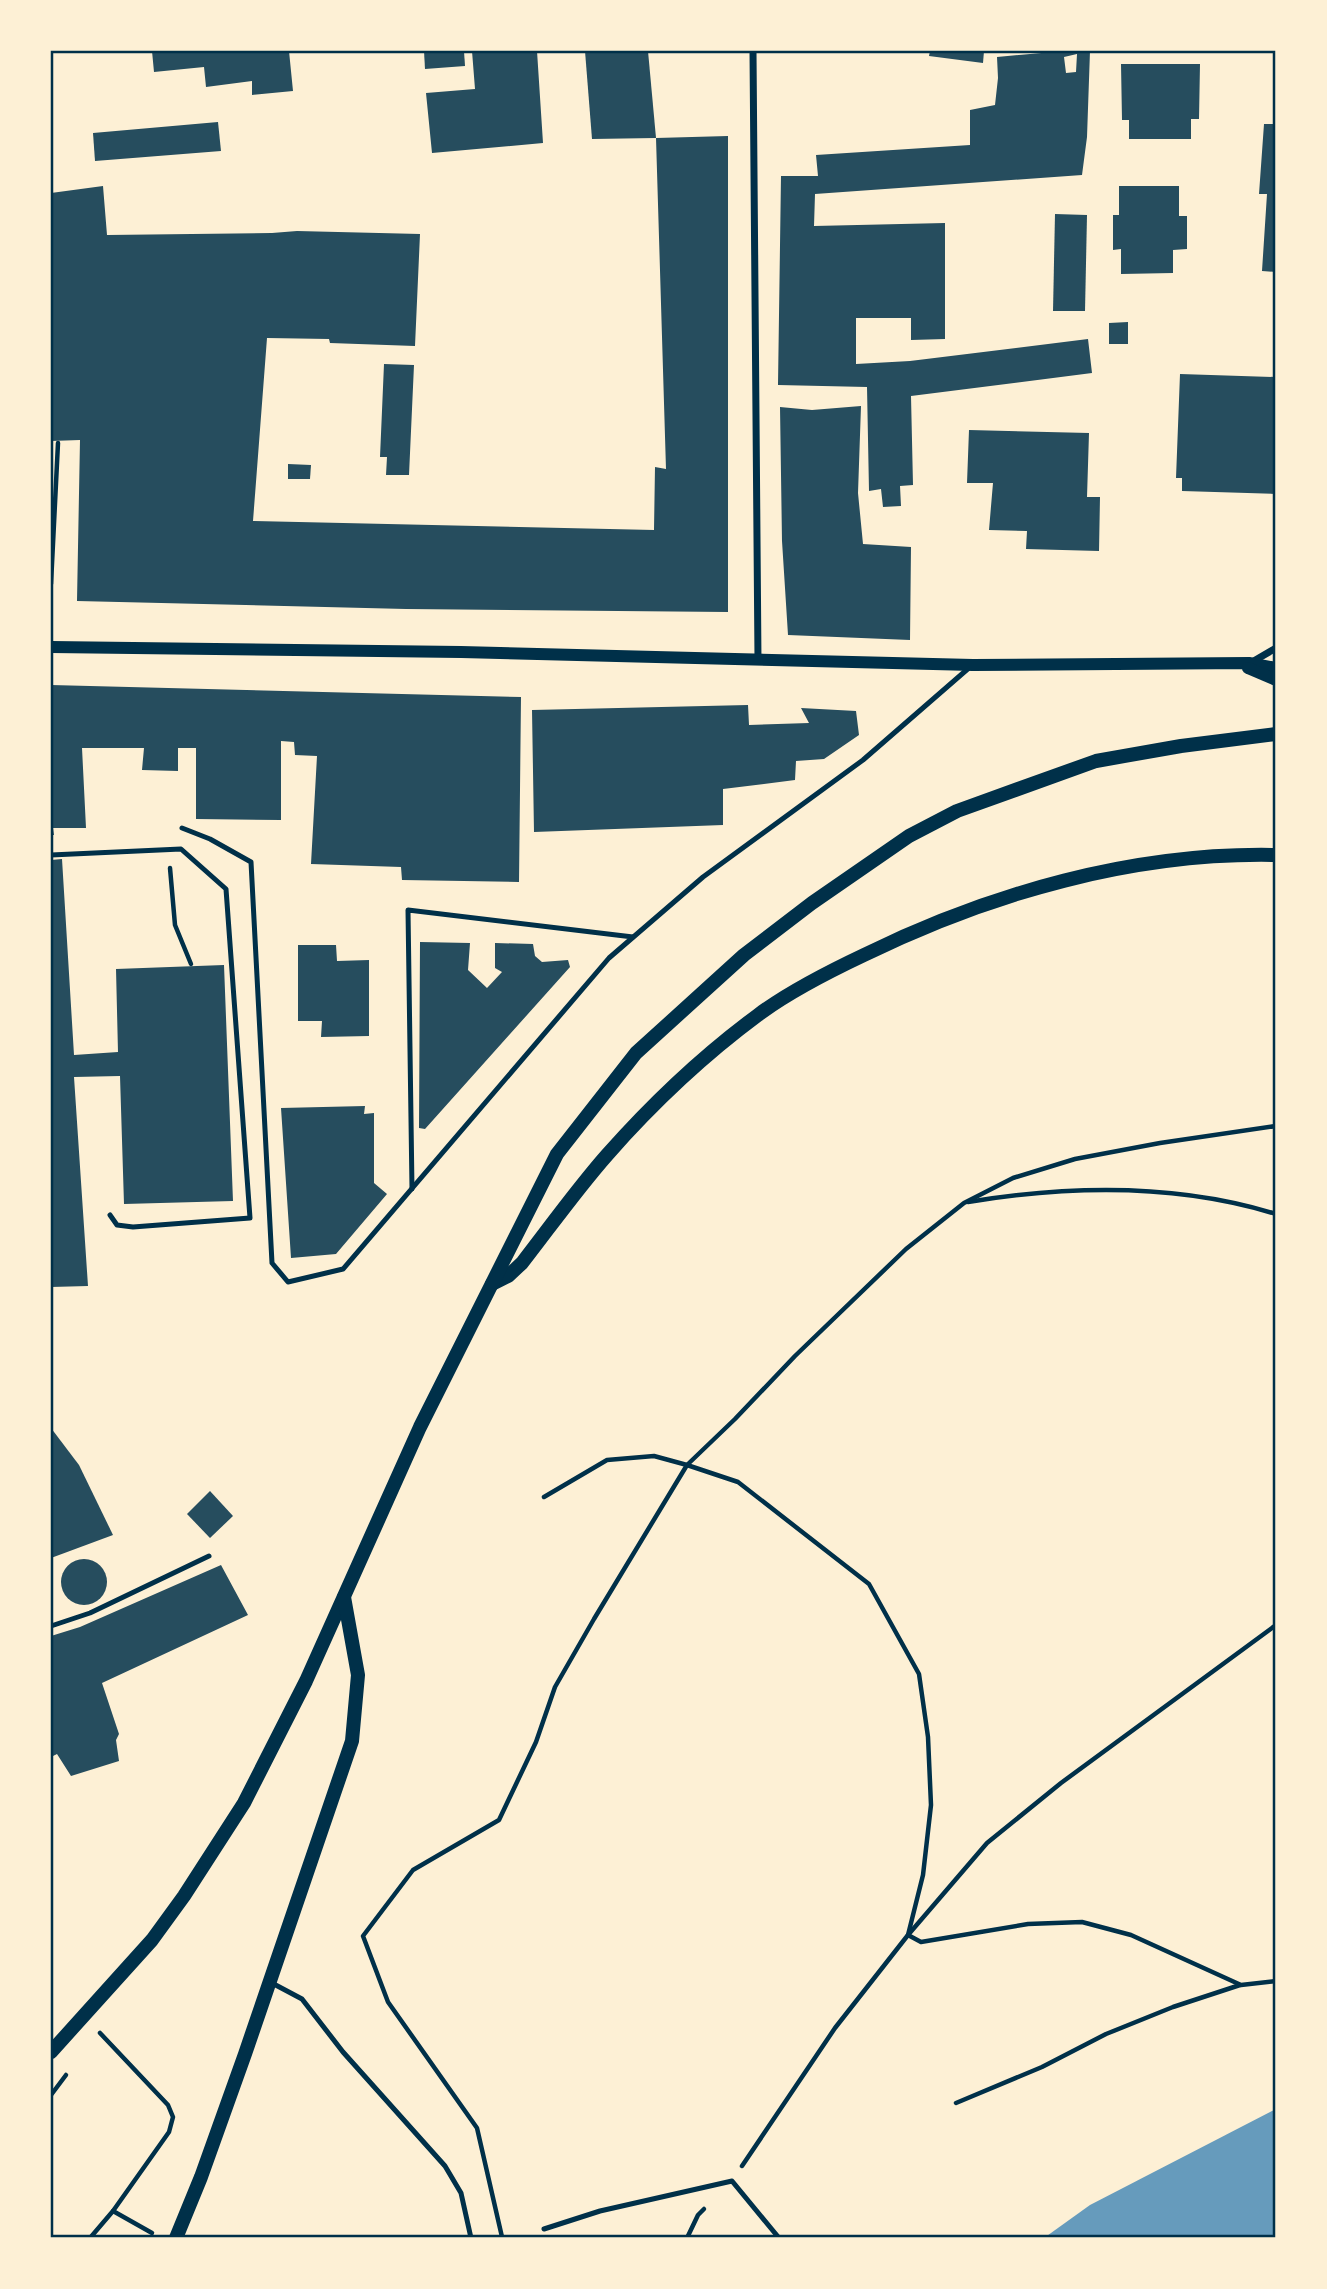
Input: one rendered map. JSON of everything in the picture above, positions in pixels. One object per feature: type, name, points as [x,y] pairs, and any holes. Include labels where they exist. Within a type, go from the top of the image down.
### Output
[{"type":"main road","points":[[51,2052],[152,1940],[218,1846],[273,1748],[306,1681],[420,1427],[557,1154],[636,1053],[744,955],[841,882],[909,836],[957,811],[1096,761],[1181,746],[1276,734]]},
{"type":"main road","points":[[492,1284],[508,1276],[522,1263],[607,1155],[670,1091],[759,1014],[825,974],[953,916],[1016,894],[1097,873],[1179,859],[1276,855]]},
{"type":"main road","points":[[176,2238],[201,2177],[352,1741],[358,1675],[344,1597]]},
{"type":"main road","points":[[51,2035],[70,2029]]},
{"type":"street","points":[[753,51],[758,660]]},
{"type":"street","points":[[51,647],[461,652],[973,665],[1244,664],[1276,667]]},
{"type":"street","points":[[1244,664],[1276,648]]},
{"type":"street","points":[[1244,664],[1276,680]]},
{"type":"lane","points":[[182,828],[210,839],[251,862],[272,1262],[288,1282],[343,1269],[609,958],[703,877],[863,760],[973,665]]},
{"type":"lane","points":[[51,855],[181,849],[226,889],[250,1218],[134,1227],[117,1225],[110,1215]]},
{"type":"lane","points":[[412,1189],[408,910],[634,938]]},
{"type":"lane","points":[[51,1626],[90,1613],[209,1556]]},
{"type":"lane","points":[[270,1982],[302,1999],[343,2052],[445,2166],[461,2193],[471,2238]]},
{"type":"lane","points":[[544,2229],[600,2211],[732,2181],[779,2238]]},
{"type":"path","points":[[51,584],[58,443]]},
{"type":"path","points":[[181,849],[170,870],[175,925],[191,964]]},
{"type":"path","points":[[502,2237],[477,2127],[388,2002],[363,1936],[413,1870],[499,1820],[536,1742],[555,1687],[687,1465],[794,1356],[888,1267],[964,1203],[1013,1178],[1075,1159],[1276,1126]]},
{"type":"path","points":[[964,1203],[1021,1193],[1102,1189],[1170,1192],[1276,1214]]},
{"type":"path","points":[[544,1497],[607,1460],[654,1456],[738,1482],[869,1584],[919,1674],[928,1737],[931,1805],[923,1875],[908,1935]]},
{"type":"path","points":[[732,2181],[835,2028],[908,1935],[987,1843],[1061,1783],[1276,1625]]},
{"type":"path","points":[[908,1935],[921,1942],[1028,1924],[1082,1922],[1131,1935],[1241,1985]]},
{"type":"path","points":[[956,2103],[1173,2007],[1241,1985],[1276,1981]]},
{"type":"path","points":[[90,2238],[113,2211],[169,2132],[173,2117],[168,2105],[107,2039]]},
{"type":"path","points":[[113,2211],[155,2234]]},
{"type":"water","points":[[1276,2109],[1276,2238],[1044,2238],[1090,2205]]},
{"type":"building","points":[[152,51],[289,51],[293,91],[252,95],[252,81],[206,87],[204,67],[154,72]]},
{"type":"building","points":[[424,51],[464,51],[465,66],[425,69]]},
{"type":"building","points":[[472,51],[537,51],[543,143],[432,153],[426,93],[475,89]]},
{"type":"building","points":[[585,51],[648,51],[656,138],[592,139]]},
{"type":"building","points":[[930,51],[984,51],[983,63],[929,56]]},
{"type":"building","points":[[1090,51],[1087,137],[1082,175],[815,194],[814,226],[945,223],[945,339],[911,340],[911,318],[856,318],[856,364],[910,361],[1088,339],[1092,373],[911,396],[913,485],[900,486],[901,506],[883,507],[881,489],[869,491],[867,387],[778,385],[781,176],[818,176],[816,155],[970,145],[970,110],[995,105],[997,57]],"holes":[[[1077,54],[1076,72],[1066,73],[1064,57]]]},
{"type":"building","points":[[1121,64],[1200,64],[1199,119],[1191,119],[1191,139],[1129,139],[1129,120],[1122,120]]},
{"type":"building","points":[[218,122],[221,151],[95,161],[93,133]]},
{"type":"building","points":[[1264,124],[1276,124],[1276,272],[1262,271],[1267,194],[1259,194]]},
{"type":"building","points":[[728,136],[728,612],[406,609],[77,601],[80,440],[51,441],[51,193],[103,186],[107,235],[297,231],[420,234],[415,346],[330,343],[329,339],[267,338],[253,521],[654,530],[655,467],[666,469],[656,138]]},
{"type":"building","points":[[1119,186],[1179,186],[1179,216],[1187,216],[1187,249],[1173,250],[1173,273],[1121,274],[1121,249],[1113,250],[1113,215],[1119,215]]},
{"type":"building","points":[[1055,214],[1087,215],[1085,311],[1053,311]]},
{"type":"building","points":[[1128,322],[1128,344],[1109,344],[1109,323]]},
{"type":"building","points":[[384,364],[414,365],[409,475],[386,475],[387,457],[380,457]]},
{"type":"building","points":[[1180,374],[1276,377],[1276,494],[1182,491],[1182,478],[1176,478]]},
{"type":"building","points":[[861,406],[858,493],[863,544],[911,547],[910,640],[788,635],[782,541],[780,407],[812,410]]},
{"type":"building","points":[[969,430],[1089,433],[1087,497],[1100,497],[1099,551],[1026,549],[1027,531],[989,530],[993,483],[967,483]]},
{"type":"building","points":[[288,464],[311,465],[310,479],[288,479]]},
{"type":"building","points":[[51,685],[521,697],[519,882],[402,880],[401,867],[311,864],[317,756],[295,755],[294,742],[281,741],[281,820],[196,819],[196,748],[178,748],[178,771],[142,770],[144,748],[82,748],[86,828],[53,828],[54,835],[51,835]]},
{"type":"building","points":[[748,705],[749,725],[809,723],[801,708],[856,711],[859,735],[824,759],[796,761],[795,780],[723,789],[723,825],[534,832],[532,710]]},
{"type":"building","points":[[62,859],[74,1055],[118,1052],[116,969],[224,965],[233,1201],[124,1204],[120,1076],[74,1077],[88,1286],[51,1287],[51,860]]},
{"type":"building","points":[[420,942],[470,943],[468,970],[487,988],[502,972],[495,968],[495,943],[533,944],[535,956],[542,962],[568,960],[570,967],[425,1129],[419,1128]]},
{"type":"building","points":[[298,945],[336,945],[337,961],[369,960],[369,1036],[321,1037],[322,1021],[298,1021]]},
{"type":"building","points":[[365,1106],[364,1114],[374,1113],[374,1183],[387,1194],[336,1254],[291,1258],[281,1108]]},
{"type":"building","points":[[51,1428],[79,1465],[113,1535],[51,1558]]},
{"type":"building","points":[[210,1491],[233,1516],[210,1538],[187,1514]]},
{"type":"building","points":[[84,1559],[93,1560],[100,1566],[106,1573],[106,1591],[100,1598],[93,1604],[84,1605],[75,1604],[68,1598],[62,1591],[61,1582],[62,1573],[68,1566],[75,1560]]},
{"type":"building","points":[[221,1565],[248,1615],[102,1683],[119,1734],[116,1740],[119,1761],[71,1776],[57,1754],[51,1757],[51,1636],[80,1627]]}]
